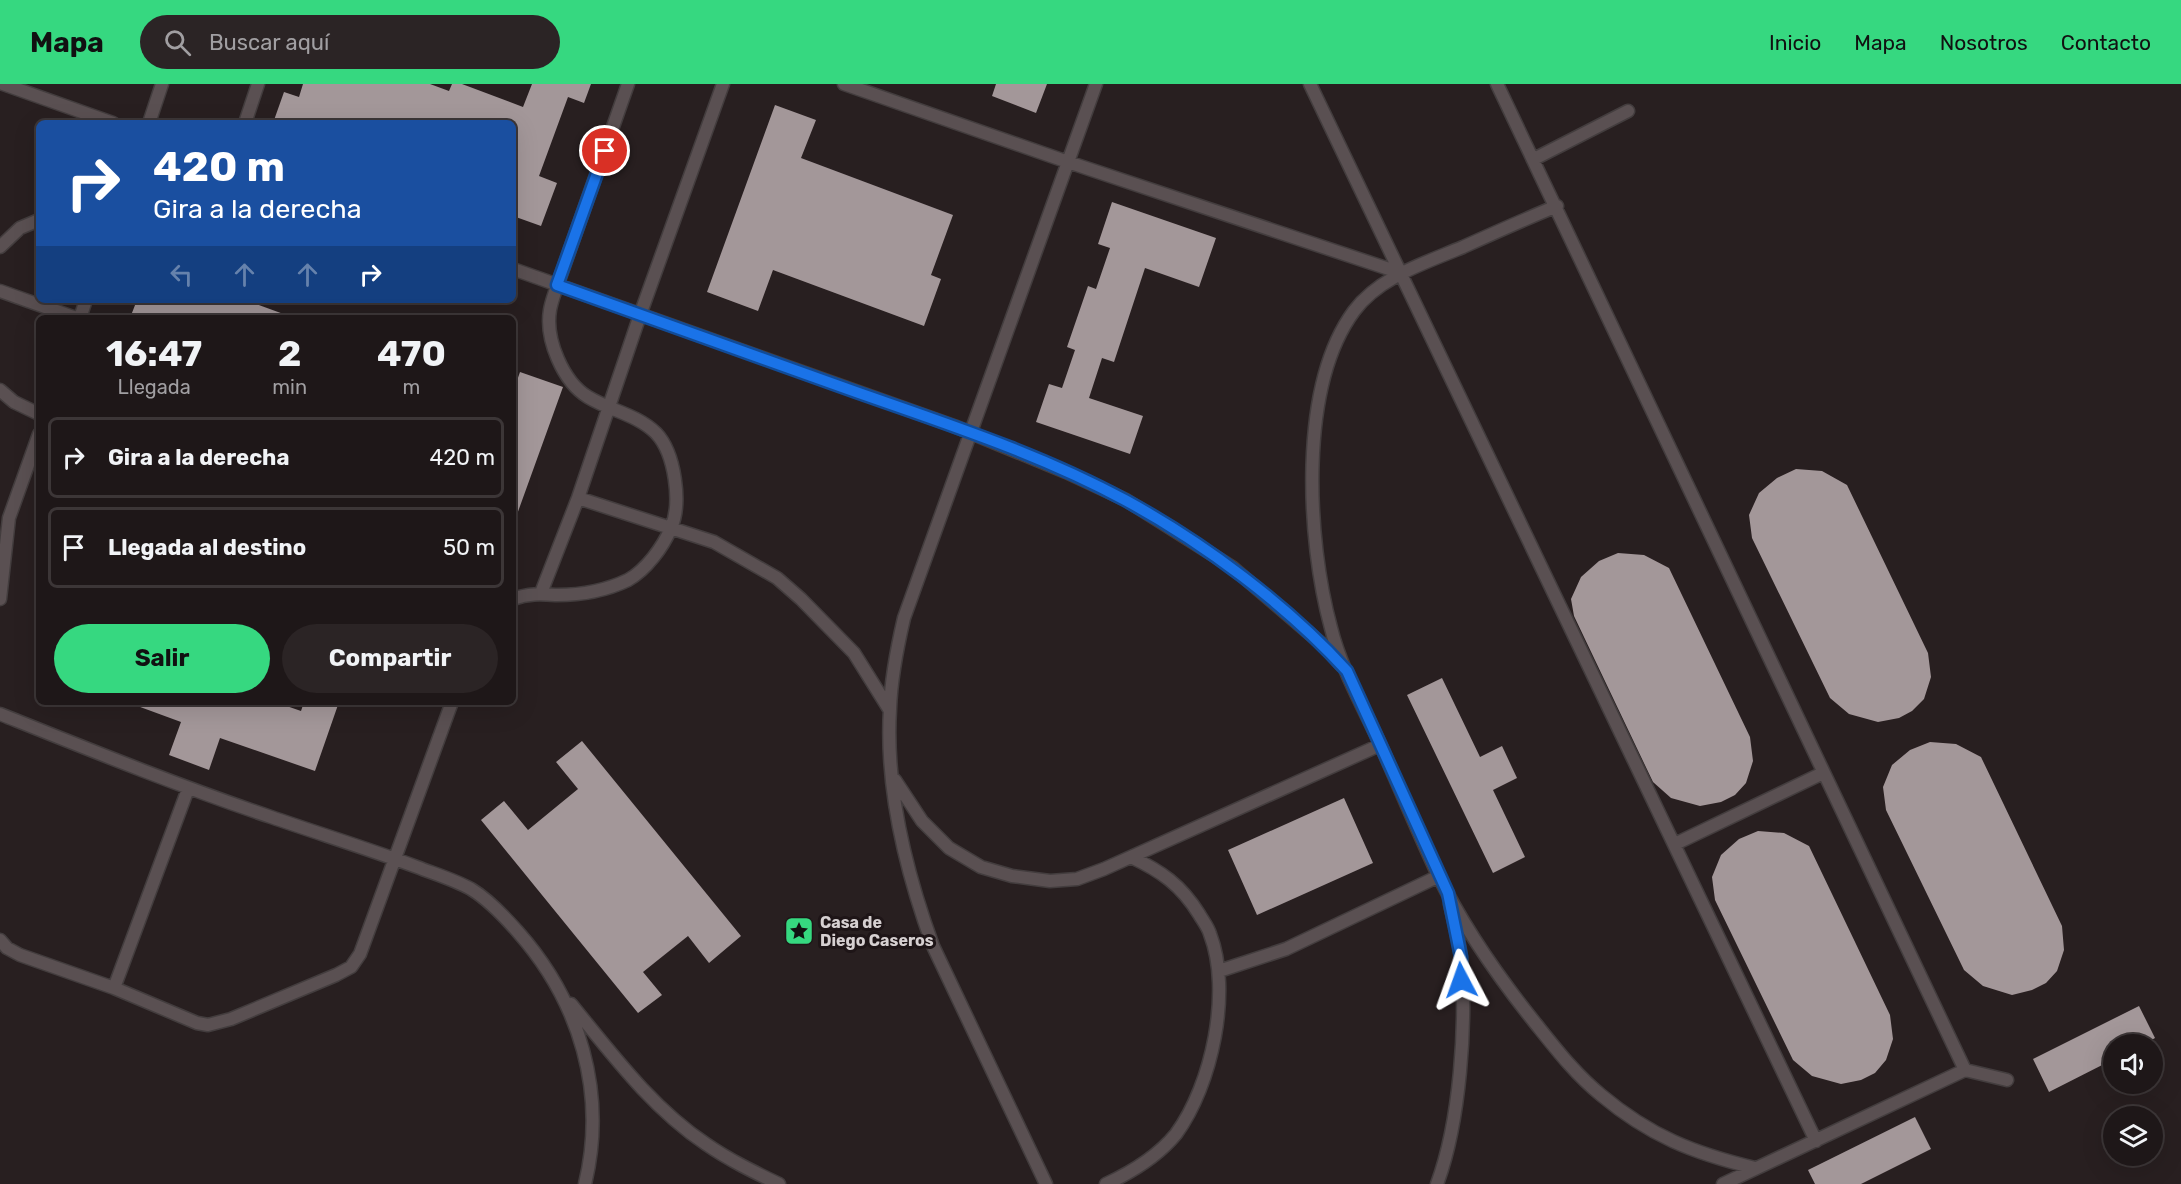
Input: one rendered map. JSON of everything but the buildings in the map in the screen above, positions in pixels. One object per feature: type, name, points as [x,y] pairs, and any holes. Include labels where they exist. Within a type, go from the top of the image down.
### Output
[{"type":"lane","points":[[3,84],[105,120]]},
{"type":"lane","points":[[150,120],[162,84]]},
{"type":"lane","points":[[246,120],[258,84]]},
{"type":"lane","points":[[516,598],[525,594],[583,594],[606,590],[631,578],[649,561],[672,527],[676,508],[674,474],[669,456],[658,435],[640,420],[591,399],[579,391],[568,379],[553,347],[549,311],[628,84]]},
{"type":"lane","points":[[541,593],[578,498],[640,315],[723,84]]},
{"type":"lane","points":[[844,84],[1068,162],[1401,273]]},
{"type":"lane","points":[[1046,1184],[933,946],[909,872],[899,824],[892,776],[890,709],[896,654],[904,618],[1096,84]]},
{"type":"lane","points":[[1310,84],[1816,1141]]},
{"type":"lane","points":[[1497,84],[1557,206],[1965,1070]]},
{"type":"lane","points":[[1534,159],[1628,111]]},
{"type":"lane","points":[[1557,206],[1401,273],[1364,298],[1352,313],[1336,341],[1317,412],[1312,467],[1316,547],[1331,630],[1347,671],[1439,876],[1478,945],[1513,995],[1561,1055],[1599,1094],[1641,1125],[1664,1138],[1719,1160],[1755,1168]]},
{"type":"lane","points":[[0,247],[20,228],[36,221]]},
{"type":"lane","points":[[516,269],[972,433],[1126,500],[1232,567],[1323,645],[1347,671]]},
{"type":"lane","points":[[0,291],[69,315]]},
{"type":"lane","points":[[0,390],[14,402],[36,413]]},
{"type":"lane","points":[[0,599],[9,518],[36,442]]},
{"type":"lane","points":[[578,498],[714,542],[769,573],[793,592],[854,653],[890,709]]},
{"type":"lane","points":[[0,940],[7,948],[20,954],[114,988],[197,1023],[208,1025],[231,1019],[336,975],[351,967],[360,954],[451,705]]},
{"type":"lane","points":[[0,714],[188,789],[394,858],[471,889],[492,904],[531,947],[556,985],[626,1071],[676,1122],[728,1158],[779,1184]]},
{"type":"lane","points":[[892,776],[922,821],[949,848],[981,867],[1012,876],[1050,881],[1077,879],[1131,857],[1380,745]]},
{"type":"lane","points":[[1675,844],[1823,773]]},
{"type":"lane","points":[[114,988],[188,789]]},
{"type":"lane","points":[[1106,1184],[1126,1175],[1154,1156],[1175,1134],[1191,1108],[1205,1075],[1215,1038],[1219,971],[1210,932],[1190,900],[1177,885],[1151,867],[1131,857]]},
{"type":"lane","points":[[1219,971],[1287,949],[1439,876]]},
{"type":"lane","points":[[1437,1184],[1453,1121],[1460,1069],[1462,1027],[1461,957],[1448,893]]},
{"type":"lane","points":[[556,985],[570,1012],[584,1049],[590,1086],[594,1117],[591,1159],[585,1184]]},
{"type":"lane","points":[[1723,1184],[1965,1070],[2007,1080]]},
{"type":"place","name":"Casa de Diego Caseros","points":[[799,931]]},
{"type":"route","points":[[605,151],[557,285],[954,426],[1066,472],[1126,500],[1232,567],[1323,645],[1347,671],[1448,893],[1461,957],[1461,980]]}]
